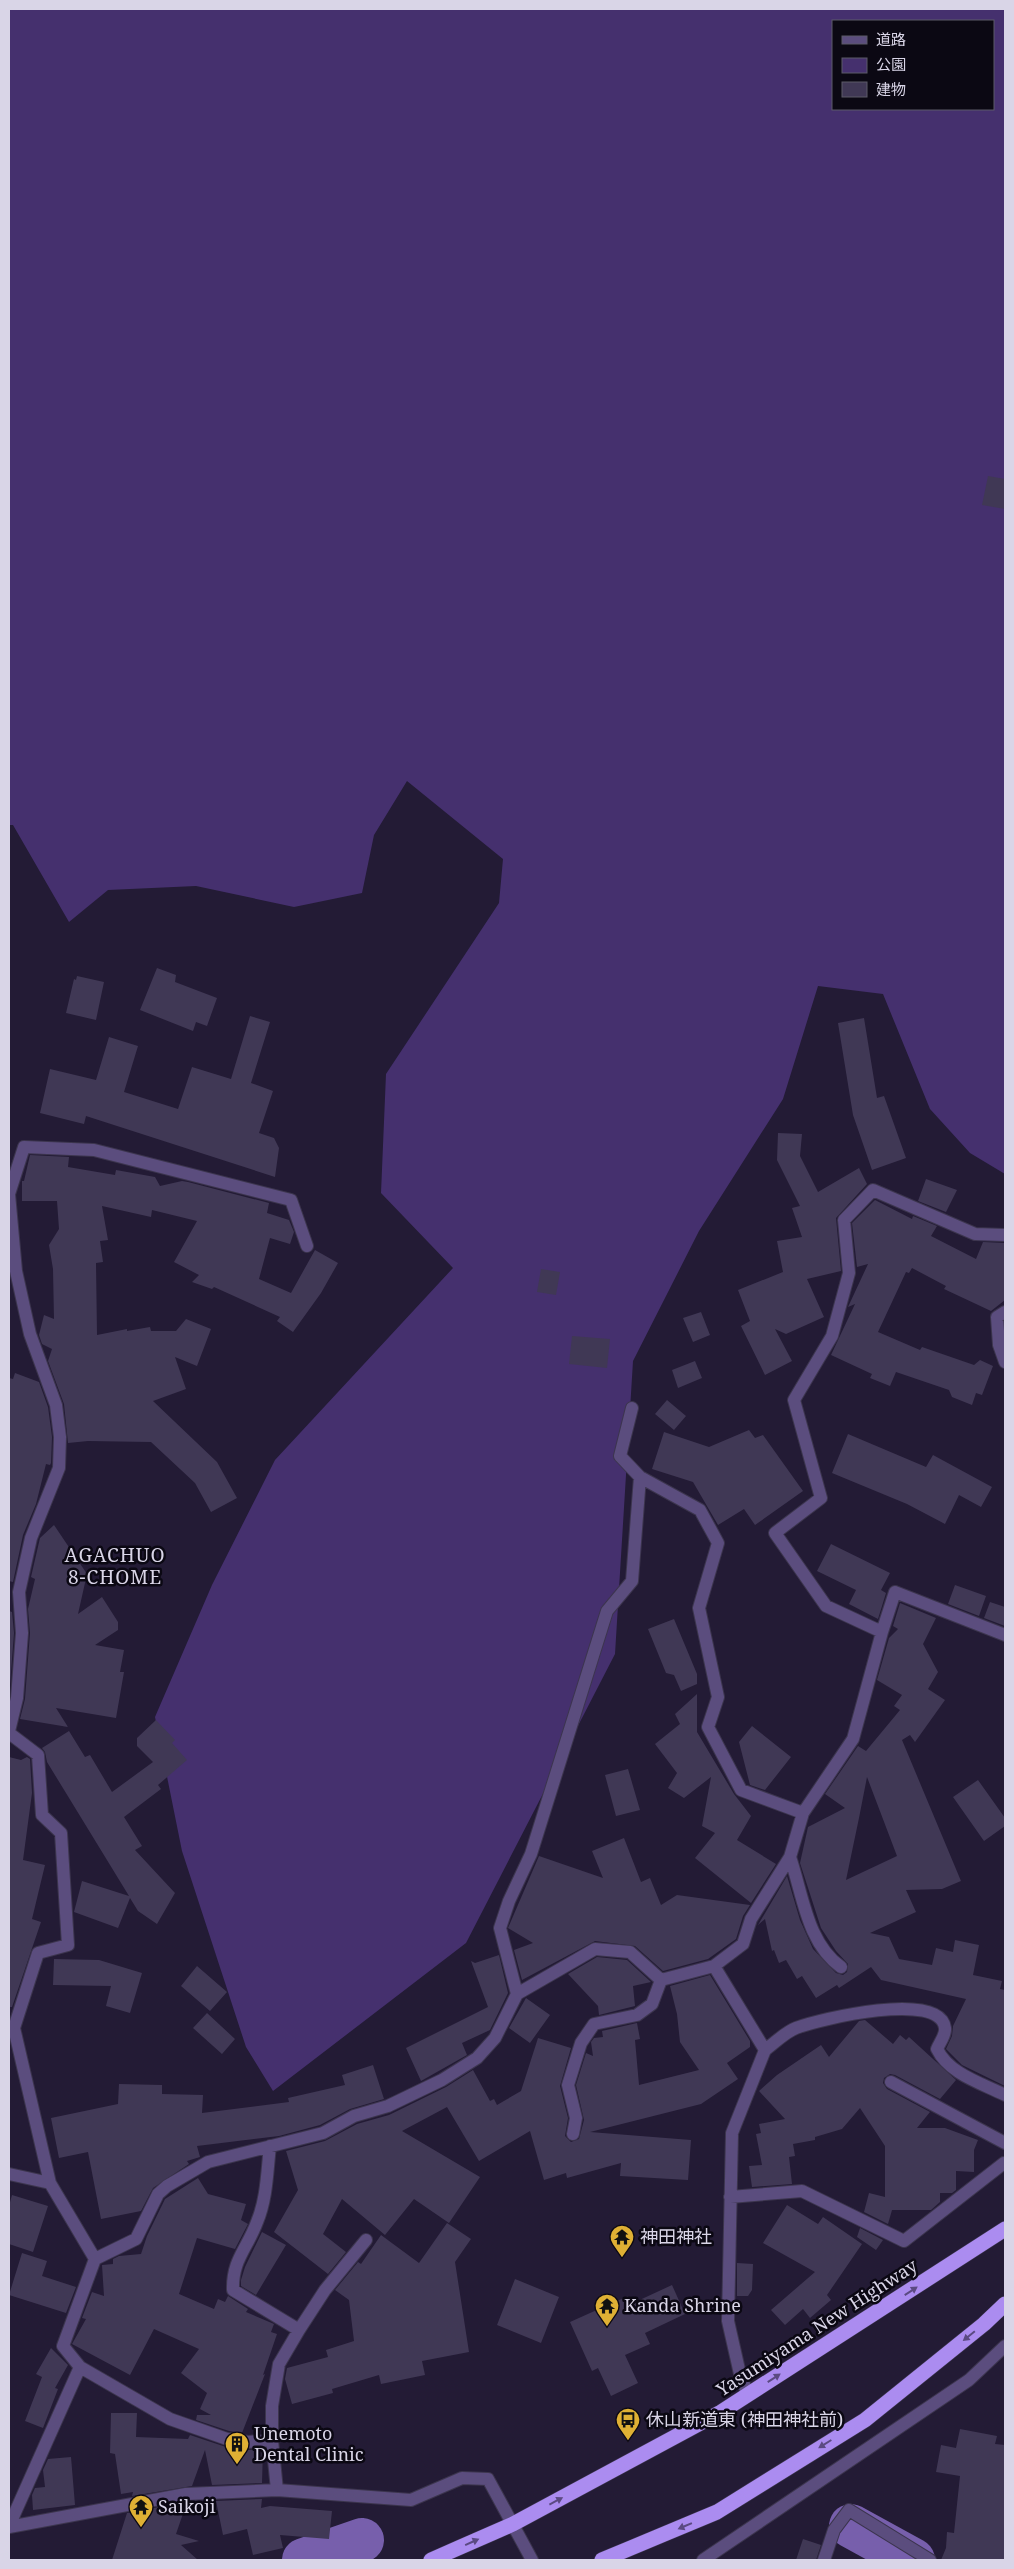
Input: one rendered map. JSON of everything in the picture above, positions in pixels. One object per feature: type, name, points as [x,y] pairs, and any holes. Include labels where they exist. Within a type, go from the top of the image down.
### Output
[{"type":"highway","name":"Yasumiyama New Highway","points":[[431,2560],[513,2524],[721,2412],[1005,2229]]},
{"type":"highway","points":[[602,2560],[718,2512],[865,2420],[984,2324],[1005,2304]]},
{"type":"street","points":[[94,2259],[50,2183],[14,2028],[38,1953],[68,1945],[61,1833],[42,1815],[38,1754],[9,1732],[17,1698],[22,1633],[19,1592],[31,1538],[59,1468],[60,1437],[56,1405],[30,1334],[16,1271],[9,1194],[24,1147],[94,1150],[291,1200],[307,1246]]},
{"type":"street","points":[[882,1632],[826,1606],[775,1533],[821,1498],[794,1400],[832,1336],[850,1273],[844,1220],[873,1190],[975,1234],[1005,1235]]},
{"type":"street","points":[[1005,1312],[997,1317],[999,1345],[1005,1362]]},
{"type":"street","points":[[632,1408],[620,1456],[640,1477],[700,1510],[718,1542],[699,1608],[718,1697],[708,1727],[741,1790],[803,1813]]},
{"type":"street","points":[[517,1994],[500,1928],[509,1902],[531,1854],[607,1611],[632,1581],[640,1477]]},
{"type":"street","points":[[661,1980],[714,1966],[743,1944],[751,1919],[790,1857],[803,1813],[852,1739],[895,1592],[1005,1635]]},
{"type":"street","points":[[790,1857],[809,1923],[819,1946],[827,1958],[841,1968]]},
{"type":"street","points":[[272,2440],[248,2442],[228,2439],[170,2419],[80,2367],[63,2346],[94,2259],[136,2239],[158,2194],[167,2186],[208,2162],[323,2133],[354,2116],[388,2106],[442,2080],[477,2058],[495,2038],[517,1994],[595,1949],[630,1952],[661,1980]]},
{"type":"street","points":[[714,1966],[765,2050]]},
{"type":"street","points":[[573,2134],[576,2118],[568,2085],[580,2042],[594,2024],[636,2015],[652,2004],[661,1980]]},
{"type":"street","points":[[748,2395],[740,2374],[728,2321],[732,2134],[765,2050],[794,2028],[820,2020],[875,2011],[925,2009],[939,2016],[945,2027],[944,2036],[936,2049],[943,2061],[965,2076],[1005,2095]]},
{"type":"street","points":[[891,2082],[1005,2143]]},
{"type":"street","points":[[270,2146],[265,2199],[257,2223],[233,2272],[233,2290],[299,2330]]},
{"type":"street","points":[[730,2197],[802,2191],[904,2241],[1005,2164]]},
{"type":"street","points":[[9,2174],[50,2183]]},
{"type":"street","points":[[277,2490],[272,2440],[272,2406],[278,2364],[325,2290],[366,2240]]},
{"type":"street","points":[[703,2560],[970,2380],[1005,2346]]},
{"type":"street","points":[[9,2526],[80,2367]]},
{"type":"street","points":[[9,2526],[186,2494],[277,2490],[411,2500],[462,2478],[488,2479],[532,2560]]},
{"type":"street","points":[[824,2560],[834,2530],[849,2510],[930,2560]]},
{"type":"green space","points":[[9,9],[1005,9],[1005,1174],[970,1153],[930,1109],[883,994],[818,986],[783,1099],[699,1231],[633,1361],[615,1654],[466,1943],[273,2091],[246,2047],[182,1851],[155,1717],[212,1585],[275,1460],[453,1268],[381,1193],[386,1074],[499,903],[503,859],[407,781],[374,835],[362,893],[294,907],[196,886],[108,890],[69,922],[13,825],[9,825]]},
{"type":"building","points":[[988,476],[1005,479],[1005,509],[982,505]]},
{"type":"building","points":[[157,968],[176,975],[175,982],[217,998],[207,1026],[196,1022],[193,1031],[140,1010]]},
{"type":"building","points":[[77,976],[104,982],[96,1020],[66,1013],[74,979],[76,980]]},
{"type":"building","points":[[250,1016],[270,1022],[251,1083],[273,1091],[259,1133],[274,1138],[279,1148],[275,1177],[86,1116],[84,1124],[40,1113],[50,1069],[96,1080],[109,1037],[138,1046],[124,1092],[178,1109],[192,1067],[231,1079]]},
{"type":"building","points":[[864,1018],[877,1098],[884,1096],[906,1158],[872,1170],[853,1115],[838,1023]]},
{"type":"building","points":[[778,1133],[802,1134],[800,1156],[818,1192],[859,1168],[867,1184],[836,1218],[841,1271],[807,1279],[824,1317],[786,1334],[775,1329],[792,1361],[765,1375],[741,1326],[750,1321],[738,1290],[783,1272],[777,1241],[802,1237],[792,1208],[800,1206],[777,1160]]},
{"type":"building","points":[[30,1155],[69,1157],[68,1167],[115,1175],[116,1170],[155,1177],[160,1186],[182,1181],[188,1182],[269,1203],[267,1213],[289,1220],[294,1232],[290,1244],[270,1238],[259,1279],[291,1293],[315,1250],[338,1263],[321,1293],[293,1332],[277,1321],[280,1317],[214,1287],[212,1289],[192,1282],[199,1275],[174,1262],[197,1221],[152,1210],[151,1217],[102,1206],[108,1240],[100,1241],[103,1262],[96,1263],[97,1335],[150,1327],[151,1331],[176,1331],[186,1319],[211,1329],[197,1366],[175,1357],[186,1389],[153,1401],[217,1462],[237,1498],[211,1512],[195,1483],[151,1442],[88,1441],[68,1443],[64,1404],[48,1361],[52,1349],[42,1344],[39,1335],[44,1315],[54,1319],[53,1269],[49,1245],[59,1229],[57,1201],[22,1201],[22,1181],[24,1181]]},
{"type":"building","points":[[926,1179],[957,1190],[946,1212],[918,1201]]},
{"type":"building","points":[[875,1200],[912,1219],[913,1216],[937,1226],[931,1236],[976,1259],[983,1242],[1005,1243],[1005,1300],[991,1311],[944,1289],[946,1286],[912,1268],[909,1273],[906,1272],[878,1332],[920,1350],[922,1347],[974,1365],[980,1360],[993,1366],[982,1395],[976,1393],[972,1405],[952,1397],[949,1390],[896,1372],[890,1386],[870,1378],[872,1374],[831,1355],[855,1304],[848,1307],[868,1264],[857,1267],[852,1223]]},
{"type":"building","points":[[541,1269],[560,1272],[556,1295],[537,1292]]},
{"type":"building","points":[[701,1312],[710,1335],[693,1342],[683,1318]]},
{"type":"building","points":[[572,1336],[610,1339],[607,1368],[569,1364]]},
{"type":"building","points":[[695,1361],[702,1378],[678,1388],[672,1370]]},
{"type":"building","points":[[15,1373],[39,1382],[48,1407],[52,1437],[51,1463],[50,1465],[46,1464],[36,1504],[23,1535],[13,1582],[9,1581],[9,1378],[13,1379]]},
{"type":"building","points":[[667,1400],[686,1416],[674,1430],[655,1414]]},
{"type":"building","points":[[749,1430],[755,1438],[763,1435],[803,1491],[755,1525],[744,1509],[718,1525],[693,1482],[652,1469],[664,1432],[709,1447]]},
{"type":"building","points":[[848,1434],[926,1467],[933,1455],[992,1487],[981,1507],[959,1495],[945,1524],[907,1504],[832,1473]]},
{"type":"building","points":[[54,1525],[87,1574],[78,1614],[102,1597],[118,1622],[118,1630],[95,1645],[124,1650],[120,1672],[124,1672],[116,1718],[56,1708],[68,1727],[20,1719],[25,1699],[30,1633],[28,1609],[35,1579],[31,1577],[40,1538]]},
{"type":"building","points":[[831,1544],[890,1573],[881,1590],[886,1593],[878,1619],[849,1604],[856,1590],[817,1571]]},
{"type":"building","points":[[955,1585],[986,1596],[979,1616],[948,1604]]},
{"type":"building","points":[[990,1602],[1005,1607],[1005,1626],[984,1618]]},
{"type":"building","points":[[900,1603],[936,1618],[923,1644],[938,1672],[928,1689],[945,1700],[915,1742],[910,1735],[902,1740],[961,1881],[942,1889],[906,1890],[916,1912],[870,1933],[889,1937],[899,1959],[932,1965],[936,1948],[953,1952],[955,1940],[979,1945],[973,1975],[1002,1981],[1000,1989],[1005,1990],[1005,2086],[962,2065],[946,2049],[952,2036],[953,2026],[966,1999],[881,1980],[871,1967],[839,1988],[837,1985],[816,1998],[802,1976],[797,1979],[786,1960],[779,1963],[774,1950],[772,1951],[765,1919],[758,1925],[787,1876],[800,1920],[813,1949],[836,1973],[843,1975],[847,1972],[848,1964],[836,1951],[821,1928],[800,1863],[808,1827],[845,1808],[825,1794],[858,1746],[866,1751],[900,1710],[894,1706],[902,1695],[877,1680],[889,1638],[898,1629],[893,1626]],"holes":[[[867,1777],[897,1856],[846,1880]]]},
{"type":"building","points":[[9,1611],[12,1612],[14,1633],[9,1698]]},
{"type":"building","points":[[674,1619],[697,1674],[697,1684],[681,1691],[674,1675],[666,1673],[648,1629]]},
{"type":"building","points":[[697,1694],[697,1732],[734,1794],[751,1816],[737,1840],[776,1864],[751,1903],[695,1858],[715,1833],[702,1826],[711,1777],[684,1798],[668,1788],[677,1773],[655,1744],[680,1724],[675,1714]]},
{"type":"building","points":[[156,1720],[175,1740],[172,1743],[187,1760],[158,1785],[161,1789],[124,1817],[142,1846],[135,1850],[175,1893],[157,1924],[138,1911],[130,1898],[118,1928],[74,1912],[82,1881],[129,1896],[47,1762],[42,1748],[69,1731],[85,1757],[90,1755],[112,1792],[153,1762],[137,1746],[137,1738]]},
{"type":"building","points":[[752,1726],[791,1757],[765,1790],[750,1785],[739,1742]]},
{"type":"building","points":[[9,1757],[21,1760],[27,1757],[30,1759],[32,1793],[23,1860],[45,1865],[32,1919],[41,1922],[12,2007],[9,2007]]},
{"type":"building","points":[[628,1769],[640,1810],[616,1816],[605,1775]]},
{"type":"building","points":[[978,1780],[1005,1818],[1005,1826],[984,1841],[953,1797]]},
{"type":"building","points":[[624,1838],[641,1882],[650,1878],[661,1905],[677,1895],[750,1905],[743,1916],[736,1939],[708,1959],[663,1971],[635,1946],[595,1941],[522,1980],[514,1950],[533,1943],[508,1928],[539,1856],[603,1878],[592,1851]]},
{"type":"building","points":[[499,1955],[508,1993],[490,2030],[462,2043],[467,2055],[421,2081],[406,2048],[488,2007],[471,1961],[475,1963]]},
{"type":"building","points":[[597,1957],[627,1960],[651,1982],[633,1986],[635,2006],[599,2015],[598,2006],[568,1974]]},
{"type":"building","points":[[54,1959],[99,1960],[142,1973],[130,2013],[106,2006],[111,1986],[53,1985]]},
{"type":"building","points":[[197,1966],[227,1992],[210,2011],[181,1986]]},
{"type":"building","points":[[710,1975],[750,2041],[750,2047],[727,2063],[738,2079],[701,2104],[590,2132],[691,2140],[688,2180],[620,2176],[621,2163],[567,2178],[566,2173],[544,2180],[530,2131],[479,2161],[447,2107],[402,2131],[480,2177],[449,2223],[414,2199],[385,2235],[342,2199],[323,2234],[346,2252],[328,2274],[274,2232],[298,2190],[286,2151],[325,2141],[357,2124],[389,2115],[446,2087],[473,2070],[490,2101],[494,2099],[497,2105],[521,2091],[538,2038],[571,2048],[560,2086],[568,2118],[565,2136],[571,2142],[579,2139],[584,2120],[576,2085],[586,2053],[593,2056],[591,2042],[594,2038],[603,2037],[602,2031],[637,2023],[640,2039],[635,2040],[639,2085],[699,2070],[680,2042],[677,2014],[670,1986]]},
{"type":"building","points":[[526,1998],[550,2015],[530,2043],[509,2028]]},
{"type":"building","points":[[207,2013],[235,2039],[222,2054],[193,2028]]},
{"type":"building","points":[[865,2020],[893,2044],[900,2035],[906,2040],[909,2037],[956,2080],[940,2099],[895,2075],[890,2074],[884,2078],[883,2083],[887,2089],[930,2112],[917,2128],[945,2128],[978,2140],[974,2150],[974,2172],[956,2171],[956,2190],[952,2193],[940,2193],[940,2202],[931,2210],[892,2210],[888,2224],[864,2212],[869,2193],[885,2197],[885,2146],[860,2108],[842,2129],[815,2137],[815,2140],[793,2144],[795,2156],[789,2157],[792,2184],[752,2187],[749,2166],[762,2165],[756,2134],[761,2133],[759,2124],[785,2119],[759,2091],[777,2075],[821,2045],[829,2057],[859,2021]]},
{"type":"building","points":[[373,2065],[384,2099],[350,2109],[320,2125],[279,2136],[197,2146],[200,2157],[187,2161],[189,2164],[153,2188],[141,2211],[101,2219],[88,2152],[59,2158],[51,2118],[118,2104],[119,2084],[162,2085],[162,2094],[203,2095],[202,2113],[289,2102],[288,2098],[345,2085],[342,2075]]},
{"type":"building","points":[[198,2178],[208,2194],[246,2204],[241,2220],[248,2224],[235,2249],[197,2238],[179,2294],[214,2309],[218,2299],[225,2302],[228,2296],[248,2309],[246,2312],[274,2324],[271,2332],[277,2334],[263,2375],[265,2374],[242,2433],[229,2431],[196,2420],[197,2415],[211,2415],[200,2409],[207,2393],[181,2373],[199,2349],[154,2329],[130,2375],[72,2344],[86,2319],[82,2318],[92,2292],[104,2296],[102,2265],[113,2264],[113,2259],[119,2256],[141,2254],[147,2236],[165,2199]]},
{"type":"building","points":[[12,2195],[48,2206],[33,2252],[9,2244],[9,2206]]},
{"type":"building","points":[[787,2205],[818,2224],[823,2217],[862,2244],[827,2295],[831,2300],[810,2318],[803,2309],[785,2325],[771,2310],[815,2272],[763,2243]]},
{"type":"building","points":[[447,2223],[471,2239],[455,2262],[469,2352],[422,2361],[425,2375],[381,2384],[379,2375],[332,2389],[333,2393],[292,2404],[285,2379],[287,2368],[328,2357],[326,2350],[354,2341],[349,2300],[335,2290],[358,2262],[361,2264],[381,2235],[419,2263]]},
{"type":"building","points":[[860,2228],[883,2240],[876,2250],[857,2237]]},
{"type":"building","points":[[262,2232],[286,2245],[256,2295],[241,2286],[241,2280],[245,2267]]},
{"type":"building","points":[[22,2253],[47,2261],[42,2276],[76,2287],[66,2313],[9,2295]]},
{"type":"building","points":[[737,2263],[753,2264],[752,2290],[748,2296],[737,2296]]},
{"type":"building","points":[[515,2279],[559,2297],[541,2343],[497,2325]]},
{"type":"building","name":"Kanda Shrine","points":[[672,2285],[685,2314],[645,2333],[650,2344],[625,2355],[638,2383],[611,2396],[598,2368],[592,2371],[570,2322],[628,2296],[631,2304]]},
{"type":"building","points":[[51,2348],[68,2365],[55,2388],[58,2389],[43,2428],[25,2421],[42,2377],[36,2374]]},
{"type":"building","points":[[111,2413],[137,2413],[136,2437],[188,2439],[190,2435],[226,2447],[247,2450],[263,2449],[262,2483],[212,2485],[205,2450],[192,2486],[132,2496],[133,2492],[121,2494],[115,2454],[110,2453]]},
{"type":"building","points":[[960,2429],[997,2436],[995,2444],[1005,2445],[1005,2560],[941,2560],[946,2548],[947,2532],[954,2533],[960,2476],[936,2472],[941,2445],[956,2448]]},
{"type":"building","points":[[71,2457],[75,2505],[33,2510],[32,2495],[35,2488],[45,2487],[43,2470],[48,2459]]},
{"type":"building","points":[[262,2499],[261,2508],[270,2506],[332,2511],[329,2539],[280,2535],[283,2548],[253,2555],[247,2529],[223,2535],[216,2501]]},
{"type":"building","name":"Saikoji","points":[[187,2502],[176,2534],[199,2541],[181,2545],[198,2560],[112,2560],[127,2513]]},
{"type":"building","points":[[803,2539],[821,2545],[816,2560],[796,2560]]},
{"type":"waterway","points":[[851,2526],[913,2560]]},
{"type":"waterway","points":[[304,2560],[362,2540]]},
{"type":"place","name":"神田神社","points":[[622,2258]]},
{"type":"place","name":"Kanda Shrine","points":[[607,2327]]},
{"type":"place","name":"休山新道東 (神田神社前)","points":[[628,2441]]},
{"type":"place","name":"Unemoto Dental Clinic","points":[[237,2465]]},
{"type":"place","name":"Saikoji","points":[[141,2528]]},
{"type":"district","name":"AGACHUO 8-CHOME","points":[[115,1566]]}]
